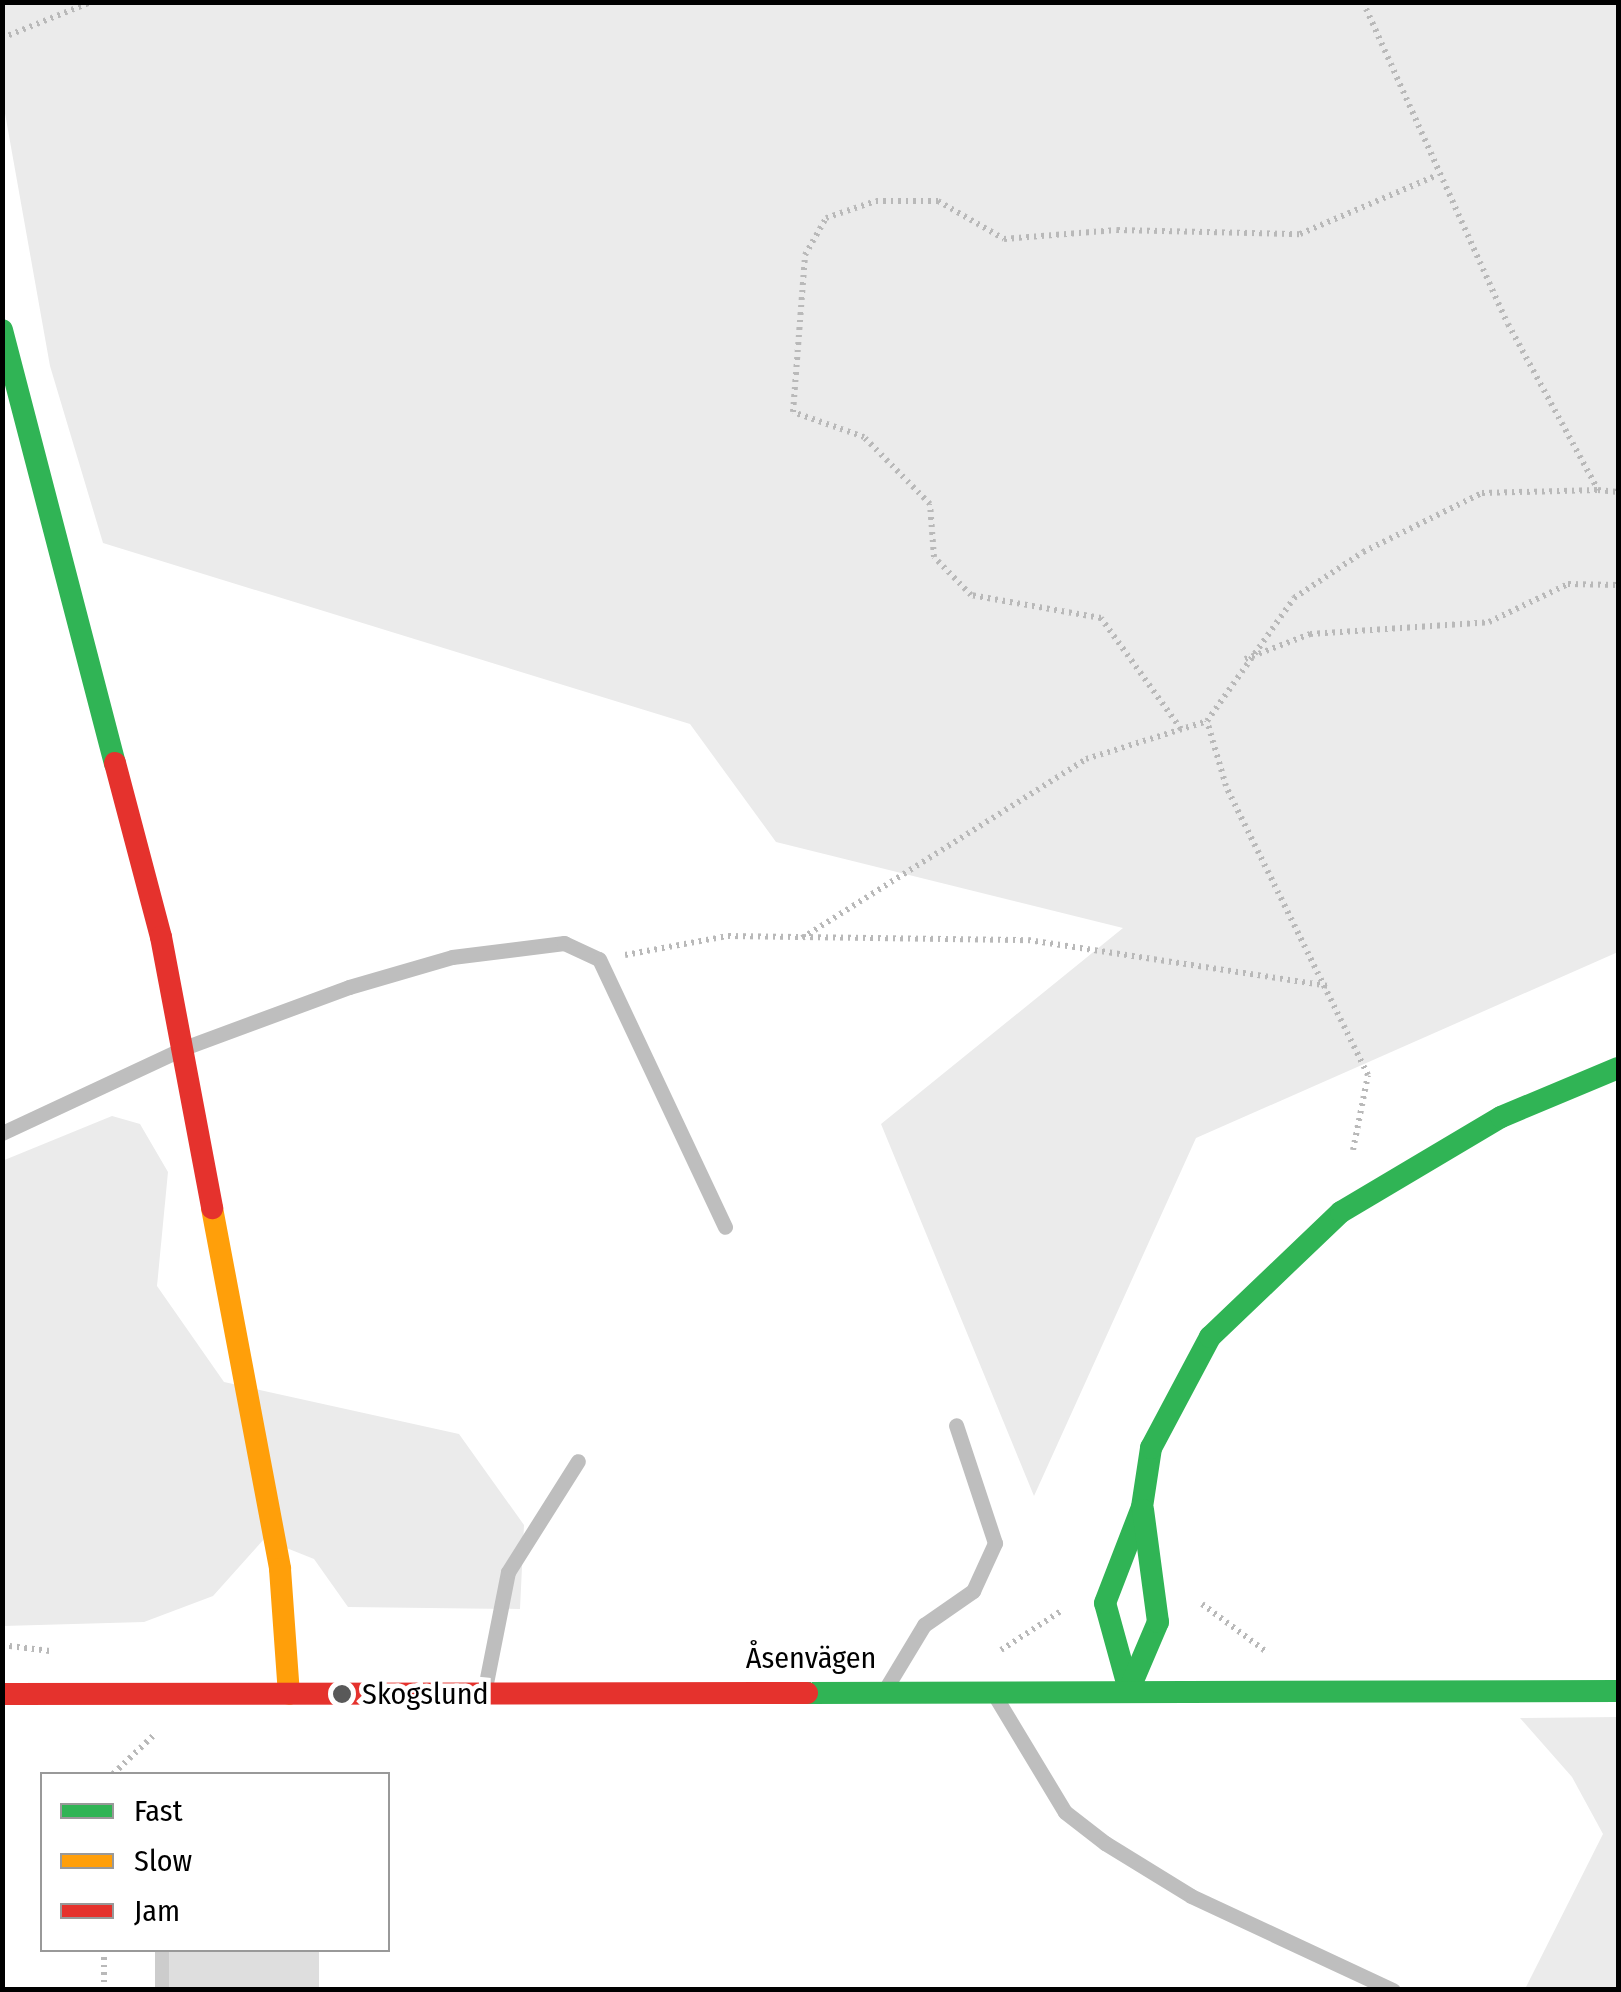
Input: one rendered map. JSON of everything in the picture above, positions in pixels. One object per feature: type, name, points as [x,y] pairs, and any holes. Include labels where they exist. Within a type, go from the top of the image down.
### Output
[{"type":"main road","points":[[2,330],[110,714],[184,1048],[280,1569],[289,1694]]},
{"type":"main road","points":[[1129,1690],[1104,1620],[1142,1507],[1151,1448],[1175,1390],[1254,1288],[1341,1212],[1432,1156],[1618,1068]]},
{"type":"main road","points":[[1129,1690],[1158,1622],[1142,1507]]},
{"type":"main road","name":"Åsenvägen","points":[[2,1694],[886,1688],[1618,1691]]},
{"type":"lane","points":[[2,1133],[184,1048],[452,957],[564,944],[599,959],[725,1227]]},
{"type":"lane","points":[[886,1688],[924,1626],[974,1592],[996,1544],[956,1426]]},
{"type":"lane","points":[[484,1692],[508,1572],[578,1461]]},
{"type":"lane","points":[[990,1688],[1064,1812],[1191,1896],[1393,1990]]},
{"type":"path","points":[[2,38],[91,2]]},
{"type":"path","points":[[1363,2],[1435,176],[1598,490]]},
{"type":"path","points":[[1181,729],[1101,618],[972,595],[934,557],[930,504],[864,437],[793,412],[805,255],[826,218],[876,201],[938,201],[1004,238],[1117,230],[1300,234],[1435,176]]},
{"type":"path","points":[[802,938],[1086,758],[1208,721],[1244,660],[1294,598],[1363,552],[1482,494],[1618,492]]},
{"type":"path","points":[[1244,660],[1310,634],[1489,622],[1568,584],[1618,585]]},
{"type":"path","points":[[1208,721],[1226,786],[1330,986],[1368,1075],[1351,1160]]},
{"type":"path","points":[[599,959],[728,936],[1028,940],[1330,986]]},
{"type":"path","points":[[104,1952],[104,1990]]},
{"type":"shaded area","points":[[2,3],[1618,3],[1618,952],[1196,1138],[1034,1496],[881,1124],[1123,928],[776,842],[690,724],[103,543],[50,366],[3,102]]},
{"type":"shaded area","points":[[112,1116],[140,1124],[168,1172],[157,1286],[224,1382],[459,1434],[524,1525],[520,1609],[348,1607],[314,1559],[264,1539],[213,1596],[144,1622],[3,1626],[2,1161]]},
{"type":"shaded area","points":[[1618,1717],[1618,1989],[1525,1989],[1603,1834],[1572,1777],[1520,1718]]},
{"type":"building","points":[[169,1952],[319,1952],[319,1990],[169,1990]]},
{"type":"traffic: fast","points":[[2,330],[115,763]]},
{"type":"traffic: fast","points":[[1129,1690],[1105,1603],[1142,1507],[1151,1448],[1210,1337],[1341,1212],[1501,1117],[1618,1068]]},
{"type":"traffic: fast","points":[[1129,1690],[1158,1622],[1143,1510]]},
{"type":"traffic: fast","points":[[807,1693],[1618,1691]]},
{"type":"traffic: slow","points":[[212,1208],[280,1569],[289,1694]]},
{"type":"traffic: jam","points":[[115,763],[161,937],[212,1208]]},
{"type":"traffic: jam","points":[[2,1694],[807,1693]]},
{"type":"place","name":"Skogslund","points":[[342,1694]]}]
